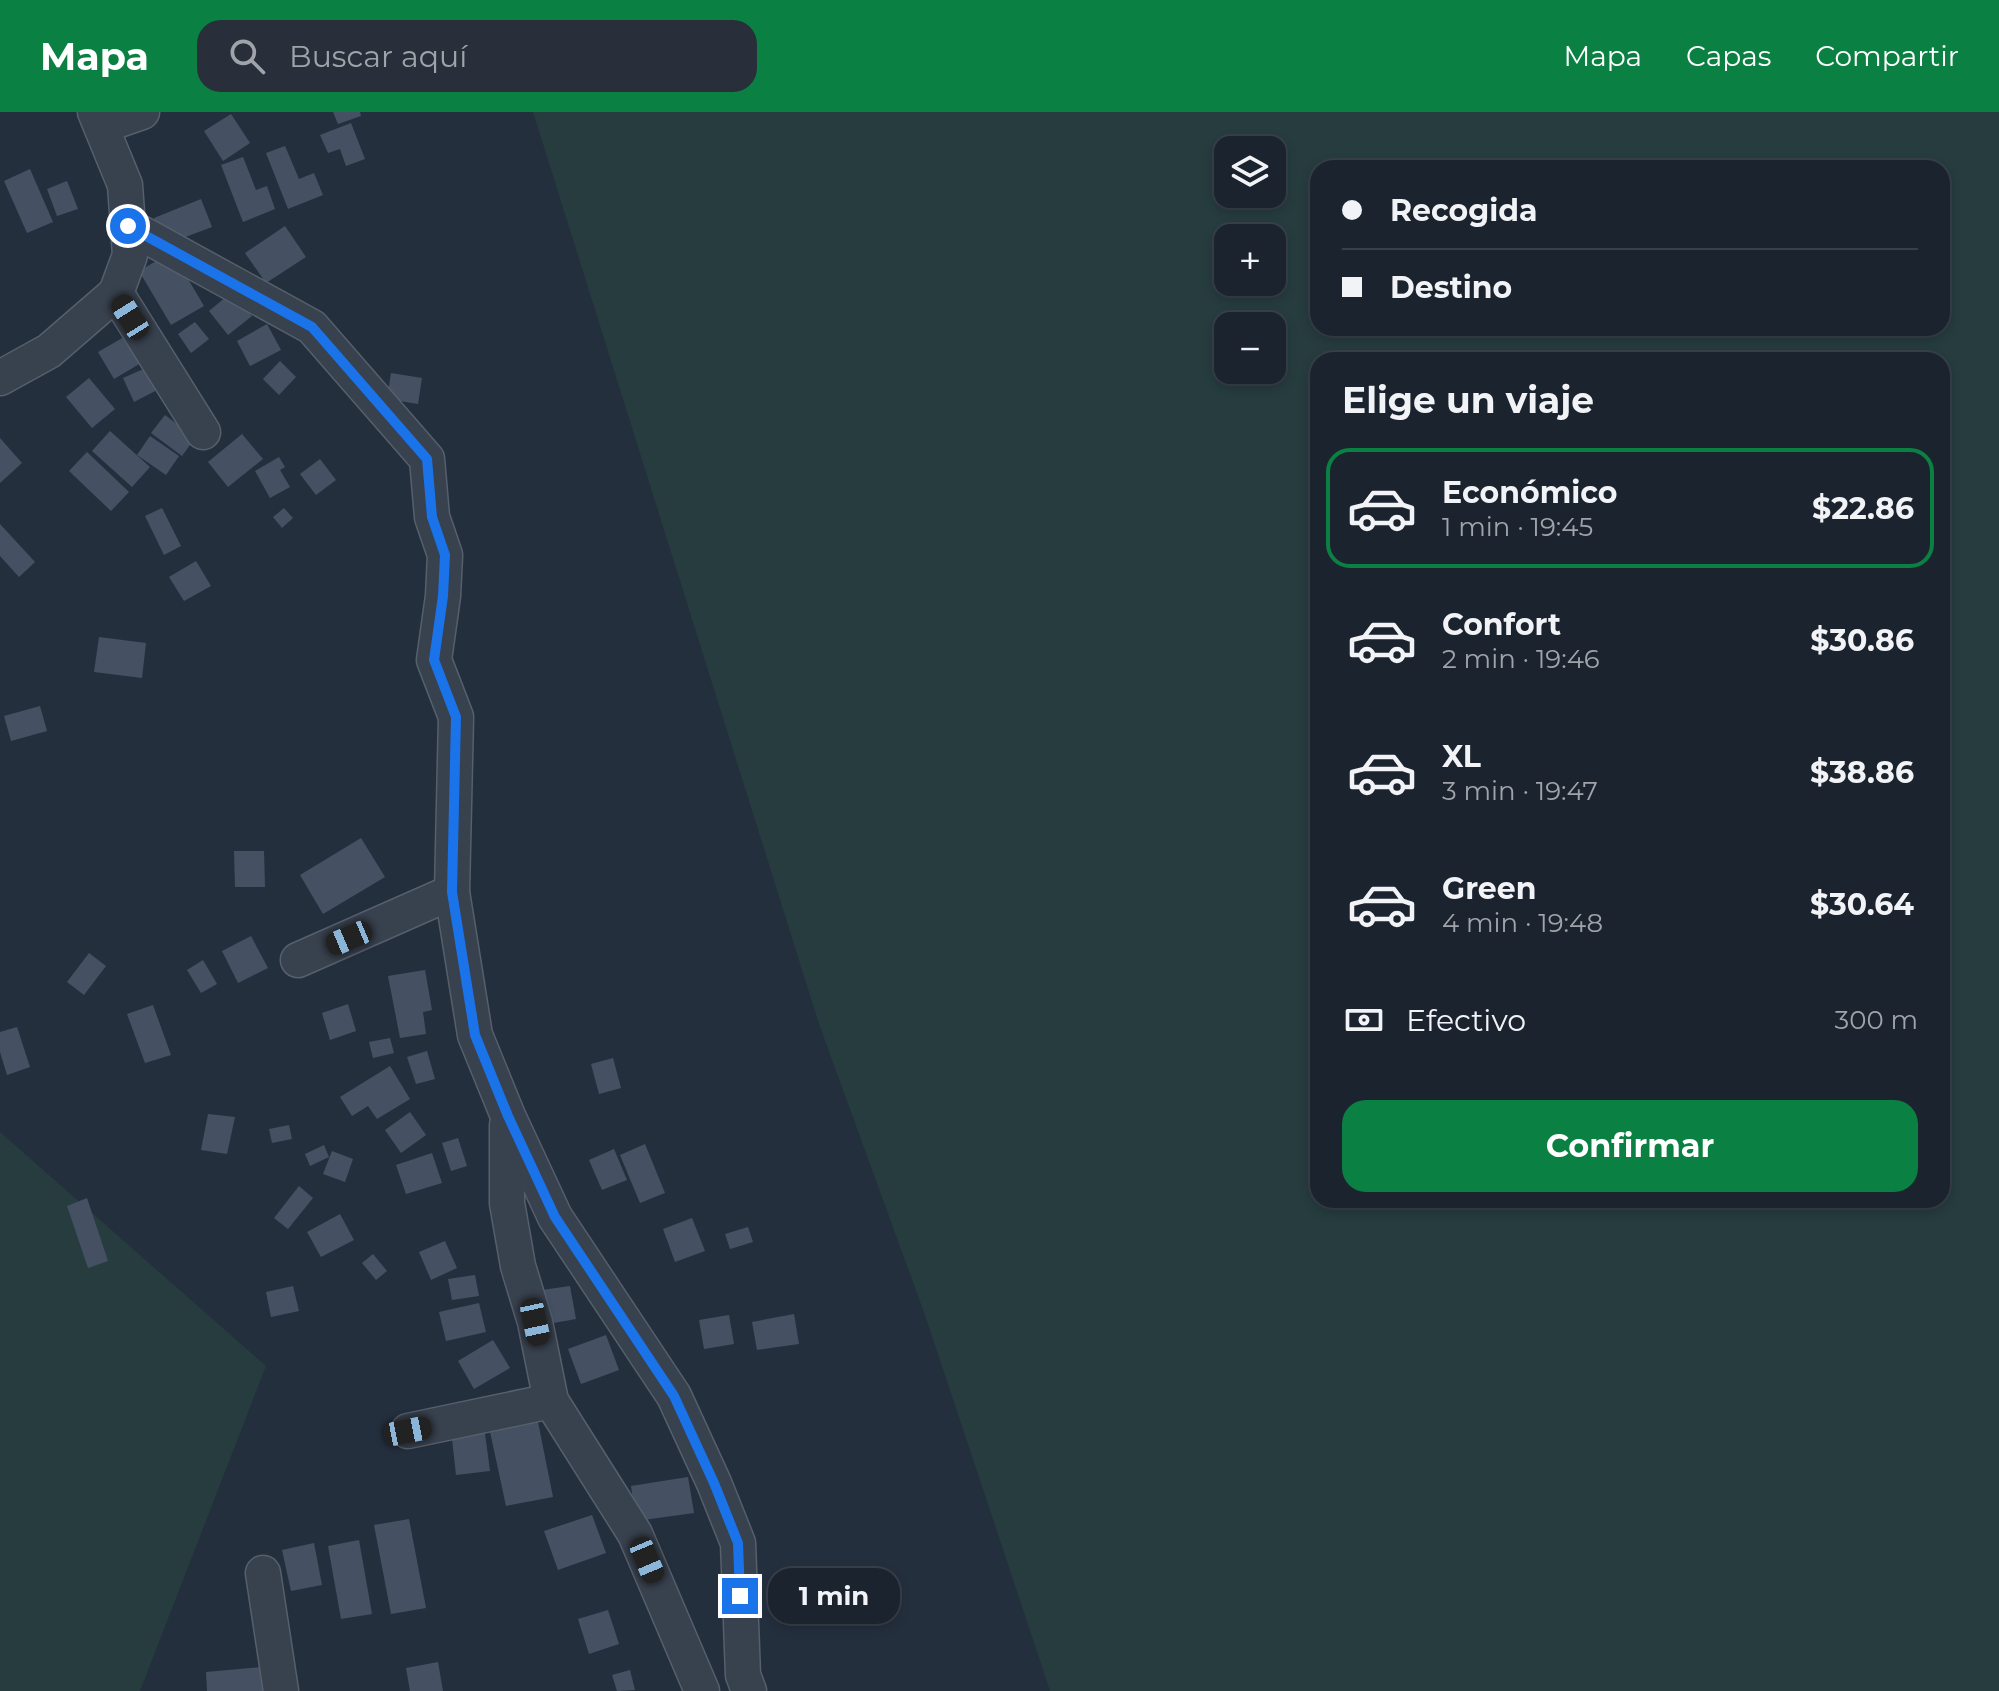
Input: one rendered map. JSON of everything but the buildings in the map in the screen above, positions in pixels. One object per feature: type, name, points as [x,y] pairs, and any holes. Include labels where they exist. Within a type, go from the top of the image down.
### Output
[{"type":"street","points":[[0,378],[49,351],[116,293],[130,255],[125,185],[98,119],[142,112]]},
{"type":"street","points":[[128,226],[312,327],[427,459],[432,517],[445,555],[434,660],[456,717],[452,892],[475,1035],[555,1217],[674,1396],[714,1483],[738,1543],[743,1675],[749,1691]]},
{"type":"street","points":[[116,293],[203,432]]},
{"type":"street","points":[[298,960],[452,892]]},
{"type":"street","points":[[508,1116],[507,1203],[518,1266],[535,1322],[551,1401],[635,1534],[702,1691]]},
{"type":"street","points":[[408,1431],[551,1401]]},
{"type":"street","points":[[263,1573],[281,1691]]},
{"type":"green space","points":[[533,112],[1999,112],[1999,1691],[1050,1691],[926,1318],[819,1024]]},
{"type":"green space","points":[[0,1132],[266,1366],[140,1691],[0,1691]]},
{"type":"route","points":[[128,226],[312,327],[427,459],[432,517],[445,555],[434,660],[456,717],[452,892],[475,1035],[555,1217],[674,1396],[738,1543],[740,1596]]}]
